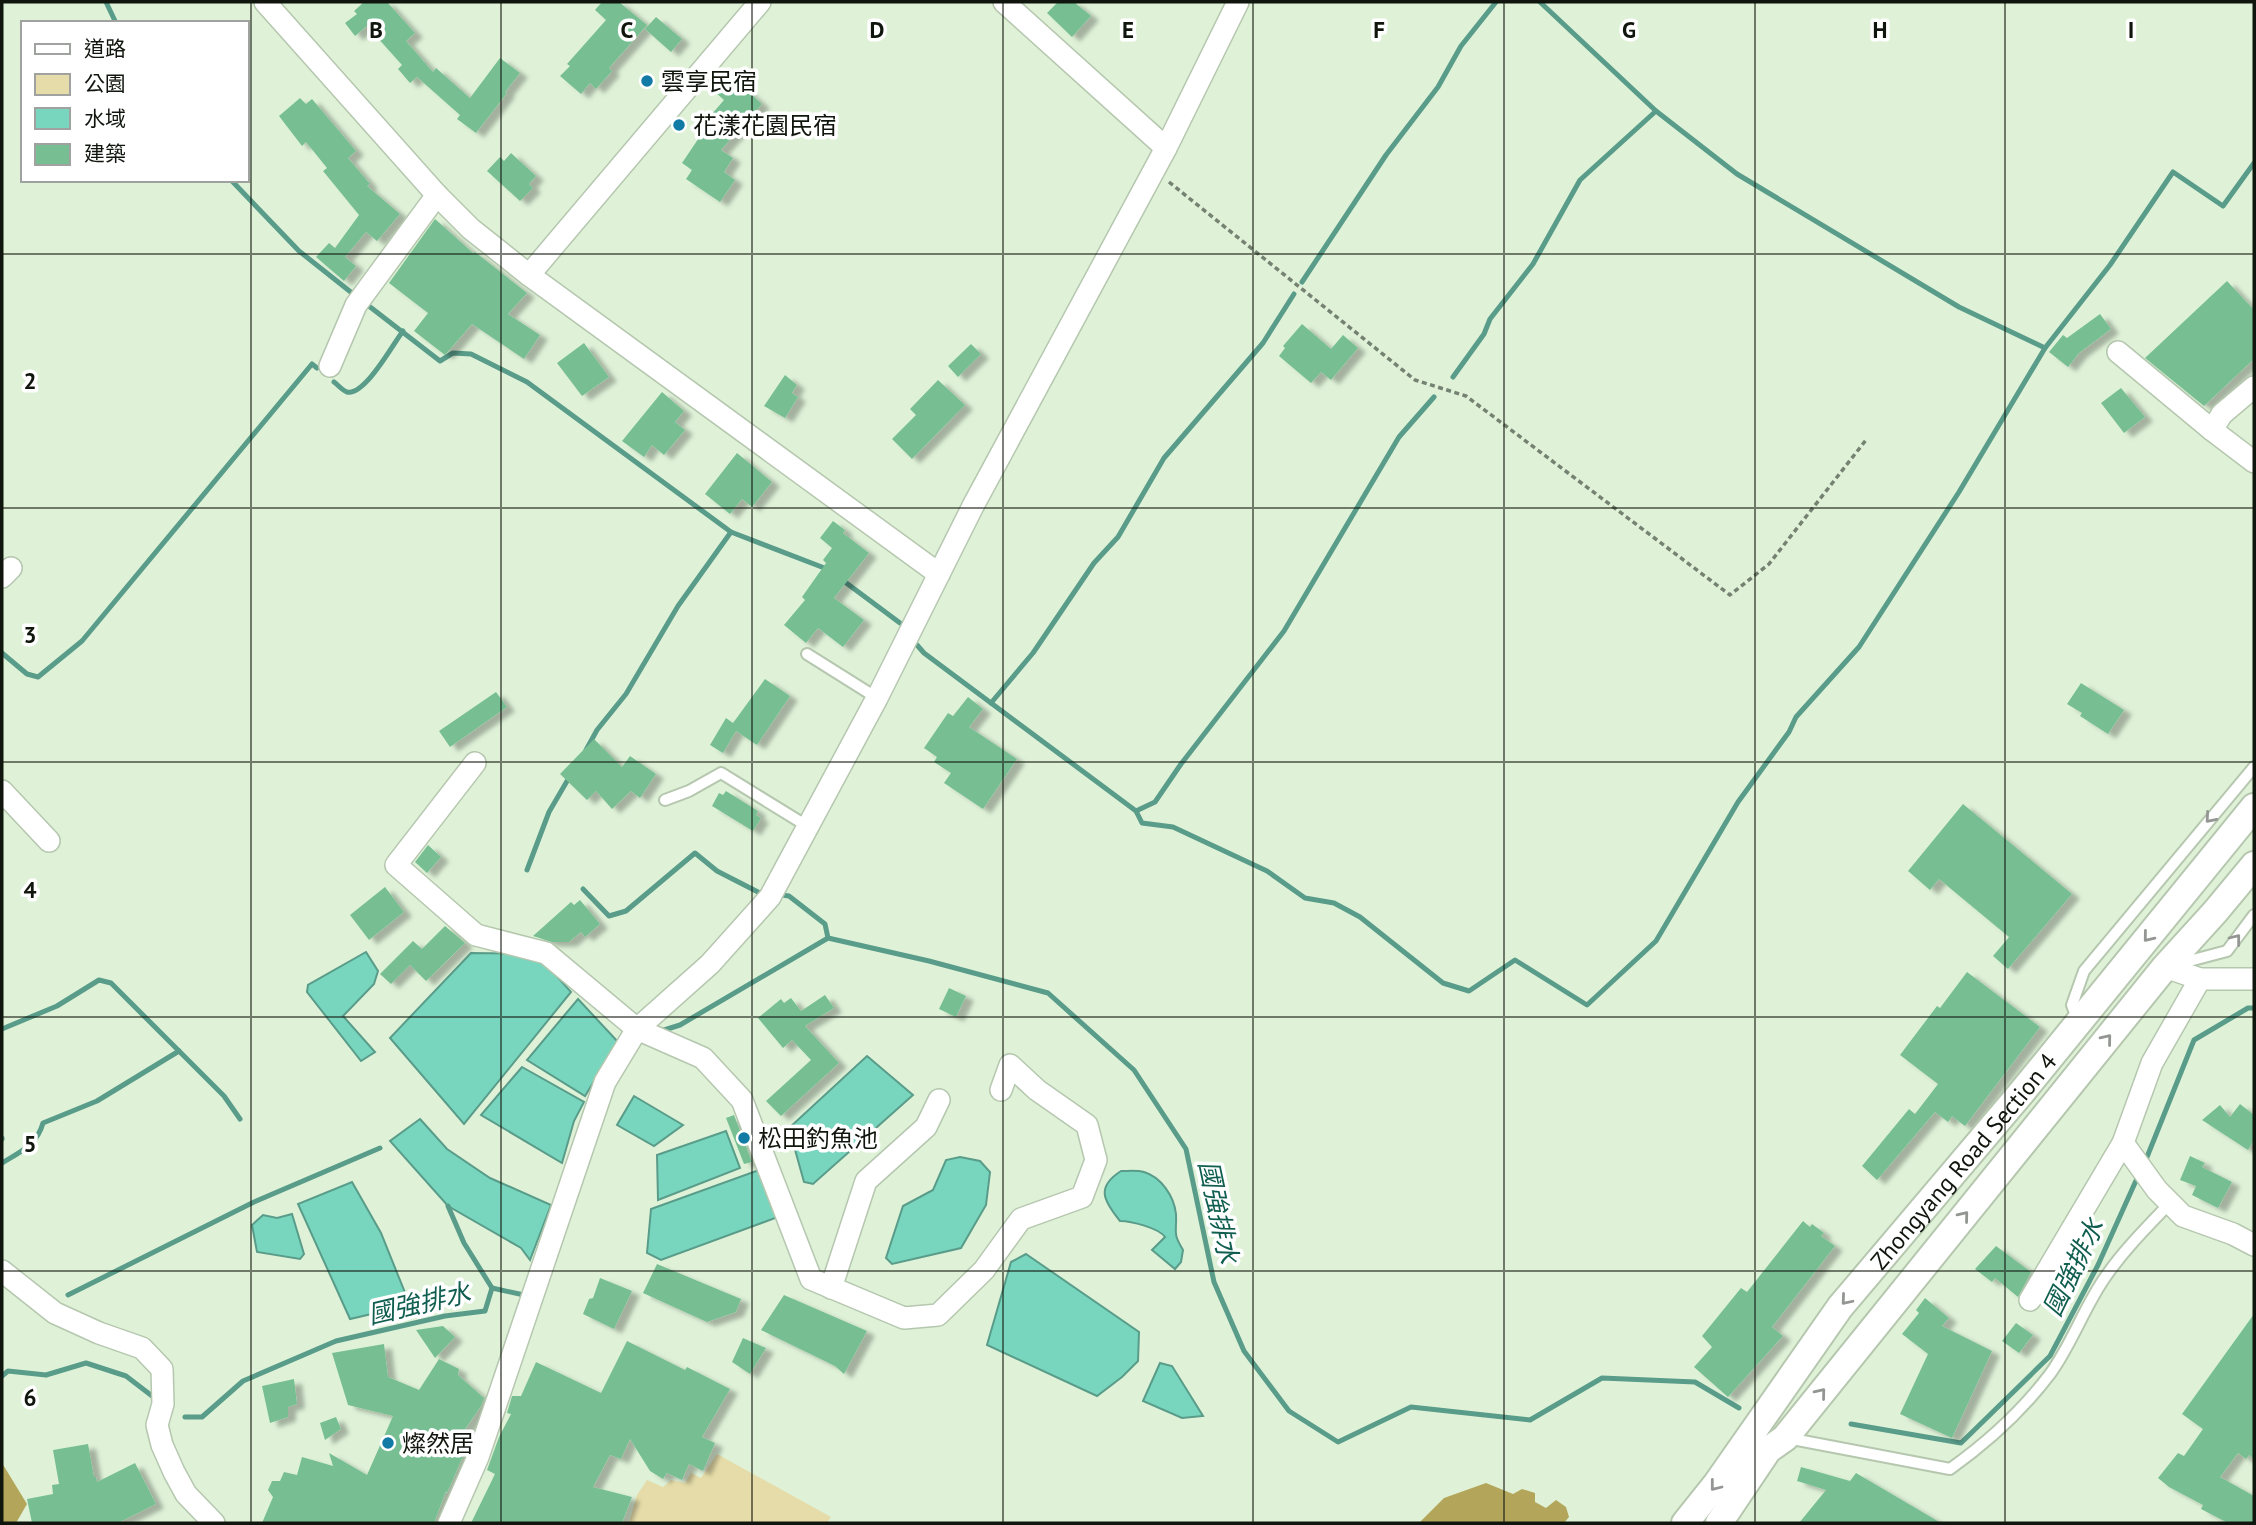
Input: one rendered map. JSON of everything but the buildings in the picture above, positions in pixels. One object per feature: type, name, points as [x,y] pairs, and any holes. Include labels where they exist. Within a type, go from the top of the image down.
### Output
[{"type":"street","points":[[265,2],[437,195],[471,229],[939,574]]},
{"type":"street","points":[[530,275],[760,2]]},
{"type":"street","points":[[1004,2],[1166,148]]},
{"type":"street","points":[[449,1523],[478,1457],[605,1082],[637,1029],[710,964],[770,897],[877,698],[973,506],[1166,148],[1238,2]]},
{"type":"street","points":[[330,366],[356,305],[437,195]]},
{"type":"street","points":[[2118,352],[2254,462]]},
{"type":"street","points":[[2212,430],[2222,414],[2254,387]]},
{"type":"street","points":[[475,763],[396,865],[476,935],[546,953],[637,1029],[703,1058],[742,1100],[811,1279],[904,1318],[938,1315],[984,1270],[1021,1219],[1082,1197],[1096,1160],[1087,1125],[1037,1090],[1010,1065],[1001,1090]]},
{"type":"street","points":[[2,791],[49,841]]},
{"type":"street","name":"Zhongyang Road Section 4","points":[[1685,1523],[1717,1483],[1840,1307],[2022,1093],[2254,807]]},
{"type":"street","name":"Zhongyang Road Section 4","points":[[1719,1523],[1768,1450],[1785,1438],[2165,967],[2254,865]]},
{"type":"street","points":[[2165,967],[2200,979],[2254,979]]},
{"type":"street","points":[[2030,1300],[2123,1143],[2152,1063],[2200,979]]},
{"type":"street","points":[[831,1288],[866,1181],[926,1127],[939,1100]]},
{"type":"street","points":[[2123,1143],[2163,1197],[2183,1216],[2233,1234],[2254,1245]]},
{"type":"street","points":[[2,1271],[55,1313],[142,1348],[162,1368],[163,1404],[157,1425],[163,1445],[186,1494],[214,1523]]},
{"type":"lane","points":[[807,654],[877,698]]},
{"type":"lane","points":[[2078,1023],[2072,1005],[2084,971],[2254,767]]},
{"type":"lane","points":[[665,800],[689,792],[721,773],[807,826]]},
{"type":"lane","points":[[2165,967],[2227,951],[2254,915]]},
{"type":"lane","points":[[1785,1438],[1950,1469],[2013,1418],[2051,1372],[2105,1276],[2133,1242],[2163,1197]]},
{"type":"path","points":[[1154,170],[1415,380],[1466,396],[1730,595],[1769,564],[1866,440]]},
{"type":"green space","points":[[717,1454],[831,1517],[827,1523],[629,1523],[637,1495],[647,1480],[663,1487],[671,1480],[685,1483],[691,1473],[701,1478]]},
{"type":"shaded area","points":[[2,1463],[27,1504],[16,1523],[2,1523]]},
{"type":"shaded area","points":[[1486,1483],[1513,1494],[1522,1489],[1535,1493],[1535,1502],[1546,1508],[1556,1500],[1566,1507],[1569,1517],[1564,1523],[1419,1523],[1444,1498]]},
{"type":"water","points":[[366,952],[378,971],[374,984],[343,1016],[375,1052],[361,1061],[307,992],[308,985]]},
{"type":"water","points":[[471,953],[537,954],[571,992],[464,1124],[390,1038]]},
{"type":"water","points":[[578,999],[618,1042],[585,1096],[527,1060]]},
{"type":"water","points":[[867,1056],[913,1095],[813,1184],[804,1182],[789,1128]]},
{"type":"water","points":[[522,1067],[584,1102],[574,1121],[562,1163],[481,1115]]},
{"type":"water","points":[[634,1096],[683,1125],[654,1146],[617,1125]]},
{"type":"water","points":[[420,1119],[447,1149],[490,1178],[551,1205],[530,1260],[521,1248],[448,1206],[390,1141]]},
{"type":"water","points":[[726,1131],[740,1168],[658,1200],[657,1155]]},
{"type":"water","points":[[960,1157],[980,1161],[990,1172],[986,1205],[961,1248],[892,1264],[886,1258],[903,1206],[933,1190],[946,1160]]},
{"type":"water","points":[[759,1170],[778,1217],[661,1260],[647,1253],[651,1209]]},
{"type":"water","points":[[1121,1171],[1144,1172],[1156,1178],[1169,1194],[1175,1207],[1176,1236],[1183,1250],[1181,1262],[1175,1269],[1152,1250],[1165,1237],[1162,1234],[1144,1226],[1120,1221],[1109,1207],[1105,1188]]},
{"type":"water","points":[[352,1182],[381,1233],[410,1305],[350,1319],[298,1204]]},
{"type":"water","points":[[292,1214],[304,1254],[300,1259],[257,1252],[252,1225],[263,1215],[277,1218]]},
{"type":"water","points":[[1026,1254],[1139,1332],[1138,1361],[1097,1396],[987,1345],[1011,1262]]},
{"type":"water","points":[[1160,1363],[1172,1366],[1203,1416],[1182,1418],[1143,1401]]},
{"type":"waterway","points":[[106,2],[115,21]]},
{"type":"waterway","points":[[1302,282],[1386,155],[1438,87],[1461,46],[1496,2]]},
{"type":"waterway","points":[[1540,2],[1656,111]]},
{"type":"waterway","points":[[1453,377],[1484,334],[1490,319],[1533,264],[1580,180],[1656,111],[1737,174],[1959,307],[2045,348]]},
{"type":"waterway","points":[[917,645],[924,653],[1136,811],[1142,823],[1173,827],[1267,871],[1305,898],[1334,903],[1360,917],[1443,983],[1469,991],[1515,960],[1587,1005],[1656,941],[1738,802],[1789,732],[1796,717],[1859,647],[1959,492],[2045,348],[2110,265],[2173,172],[2223,206],[2254,163]]},
{"type":"waterway","points":[[233,182],[299,251],[357,297]]},
{"type":"waterway","points":[[991,703],[1033,653],[1094,563],[1118,537],[1164,458],[1263,343],[1294,294]]},
{"type":"waterway","points":[[365,303],[440,361],[453,353],[471,354],[527,382],[731,532]]},
{"type":"waterway","points":[[334,382],[347,392],[362,386],[403,331]]},
{"type":"waterway","points":[[2,653],[27,674],[38,677],[82,641],[312,364],[317,368]]},
{"type":"waterway","points":[[1136,811],[1155,802],[1181,764],[1284,631],[1399,437],[1434,397]]},
{"type":"waterway","points":[[586,750],[597,730],[626,694],[678,606],[731,532],[827,569]]},
{"type":"waterway","points":[[841,579],[900,623]]},
{"type":"waterway","points":[[527,870],[549,812],[570,776]]},
{"type":"waterway","points":[[583,889],[609,916],[626,911],[695,853],[717,871],[758,892]]},
{"type":"waterway","points":[[782,895],[789,896],[825,924],[828,938]]},
{"type":"waterway","name":"國強排水","points":[[661,1031],[680,1025],[828,938],[929,961],[1048,993],[1134,1070],[1186,1149],[1214,1282],[1244,1351],[1289,1411],[1338,1442],[1411,1407],[1530,1420],[1602,1378],[1695,1382],[1739,1408]]},
{"type":"waterway","points":[[2,1029],[57,1006],[99,980],[111,983],[224,1096],[240,1119]]},
{"type":"waterway","name":"國強排水","points":[[2145,1162],[2194,1040],[2248,1008],[2254,1008]]},
{"type":"waterway","points":[[2,1163],[32,1142],[43,1123],[97,1101],[179,1051]]},
{"type":"waterway","points":[[68,1295],[254,1202],[380,1148]]},
{"type":"waterway","name":"國強排水","points":[[1851,1424],[1961,1443],[2050,1356],[2098,1265],[2139,1174]]},
{"type":"waterway","points":[[448,1206],[464,1243],[492,1288]]},
{"type":"waterway","name":"國強排水","points":[[185,1417],[202,1417],[243,1381],[336,1341],[445,1316],[485,1311],[492,1288],[524,1295],[525,1292]]},
{"type":"waterway","name":"國強排水","points":[[2,1376],[8,1371],[46,1375],[86,1363],[126,1376],[156,1399]]},
{"type":"place","name":"雲享民宿","points":[[647,81]]},
{"type":"place","name":"花漾花園民宿","points":[[679,125]]},
{"type":"place","name":"松田釣魚池","points":[[744,1138]]},
{"type":"place","name":"燦然居","points":[[388,1443]]}]
